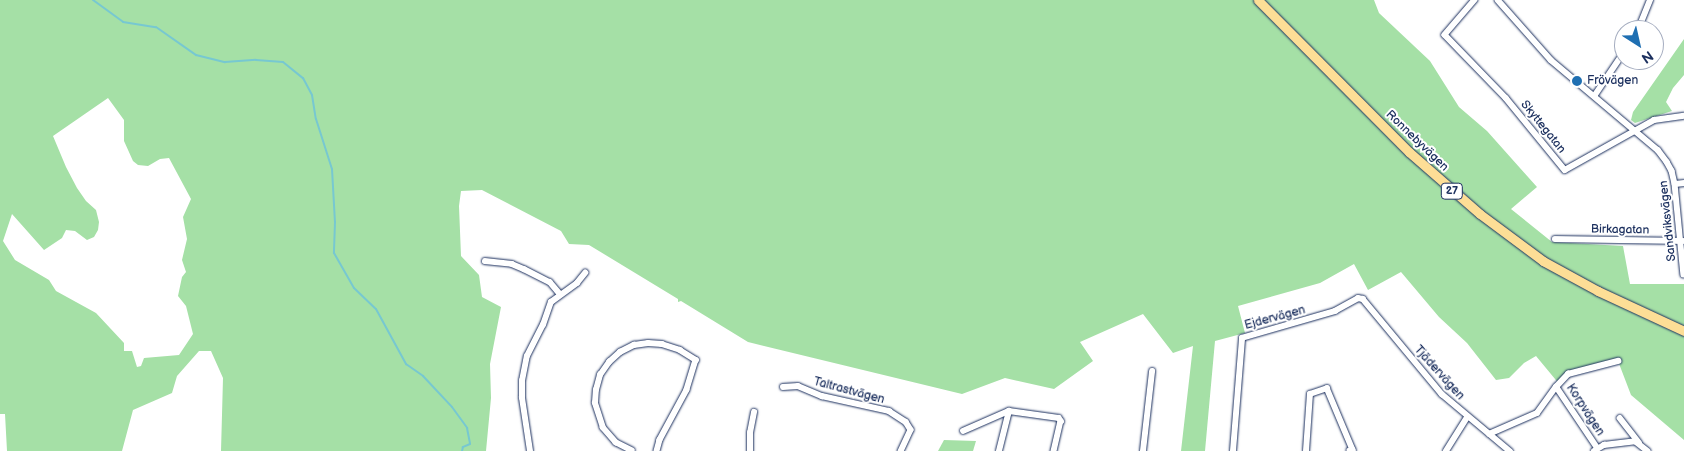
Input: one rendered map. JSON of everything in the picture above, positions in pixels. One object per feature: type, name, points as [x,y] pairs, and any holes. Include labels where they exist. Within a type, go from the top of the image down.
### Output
[{"type":"main road","name":"Ronnebyvägen","points":[[1258,0],[1409,152],[1480,214],[1543,261],[1598,291],[1684,331]]},
{"type":"street","name":"Skyttegatan","points":[[1475,0],[1445,35],[1506,98],[1565,170],[1654,120],[1684,116]]},
{"type":"street","name":"Sandviksvägen","points":[[1498,0],[1551,60],[1595,95],[1662,156],[1672,171],[1675,184],[1684,275]]},
{"type":"street","points":[[1642,20],[1650,0]]},
{"type":"street","points":[[1595,95],[1614,67]]},
{"type":"street","points":[[1675,184],[1684,183]]},
{"type":"street","name":"Birkagatan","points":[[1555,239],[1682,241]]},
{"type":"street","points":[[485,261],[512,264],[524,268],[550,282],[560,294]]},
{"type":"street","points":[[530,451],[523,411],[524,368],[532,344],[543,325],[551,302],[577,282],[585,273]]},
{"type":"street","name":"Ejdervägen","points":[[1233,451],[1242,338],[1327,314],[1358,298],[1363,299]]},
{"type":"street","name":"Tjädervägen","points":[[1363,299],[1436,388],[1467,418],[1510,451]]},
{"type":"street","points":[[632,451],[616,443],[603,428],[598,416],[596,390],[600,375],[609,362],[620,352],[634,345],[648,343],[662,344],[680,350],[696,360],[687,390],[660,440],[657,451]]},
{"type":"street","points":[[1489,434],[1537,413],[1568,374],[1618,361]]},
{"type":"street","points":[[1143,451],[1152,372]]},
{"type":"street","name":"Taltrastvägen","points":[[783,386],[798,386],[822,396],[889,412],[906,422],[911,430],[901,451]]},
{"type":"street","name":"Korpvägen","points":[[1558,386],[1596,449]]},
{"type":"street","points":[[1306,451],[1310,394],[1327,388],[1353,450],[1350,451]]},
{"type":"street","points":[[999,451],[1009,411]]},
{"type":"street","points":[[963,431],[1009,411],[1059,418],[1061,421],[1054,451]]},
{"type":"street","points":[[750,451],[750,433],[754,412]]},
{"type":"street","points":[[1446,451],[1467,418]]},
{"type":"street","points":[[1620,418],[1648,451]]},
{"type":"street","points":[[1596,449],[1635,441],[1641,444]]},
{"type":"green space","points":[[0,0],[1374,0],[1379,13],[1430,61],[1459,107],[1487,131],[1537,187],[1511,209],[1552,242],[1623,246],[1630,284],[1684,284],[1684,440],[1631,395],[1618,361],[1568,374],[1560,385],[1536,356],[1524,363],[1509,378],[1496,380],[1467,343],[1439,317],[1401,272],[1368,290],[1354,264],[1320,283],[1238,306],[1245,333],[1215,341],[1205,451],[1181,451],[1193,346],[1173,353],[1143,314],[1080,342],[1093,361],[1054,389],[1005,378],[962,394],[748,342],[681,301],[678,302],[678,299],[589,245],[569,244],[561,231],[482,190],[461,191],[459,206],[461,256],[479,275],[482,297],[501,307],[490,364],[491,398],[486,451],[221,451],[223,378],[211,351],[199,351],[177,376],[172,393],[133,410],[122,451],[7,451],[5,414],[0,414]],"holes":[[[108,98],[124,120],[124,141],[133,161],[138,165],[148,166],[160,159],[169,158],[191,199],[183,217],[187,239],[182,260],[186,272],[182,277],[178,296],[186,306],[193,334],[179,355],[144,358],[141,366],[137,367],[132,351],[124,351],[124,343],[96,313],[56,291],[49,280],[15,260],[3,241],[12,214],[44,250],[62,238],[66,230],[75,231],[87,240],[94,237],[98,230],[99,222],[96,210],[86,201],[77,188],[53,136]]]},
{"type":"green space","points":[[1684,39],[1684,75],[1673,88],[1666,102],[1672,111],[1635,123],[1631,120],[1633,112]]},
{"type":"green space","points":[[944,440],[976,441],[973,451],[938,451]]},
{"type":"waterway","points":[[93,0],[123,22],[156,27],[196,55],[225,62],[256,60],[283,62],[303,78],[312,95],[316,119],[332,169],[335,222],[334,253],[354,288],[376,309],[406,364],[423,376],[452,407],[467,428],[470,444],[463,447],[462,451]]},
{"type":"place","name":"Frövägen","points":[[1577,81]]}]
